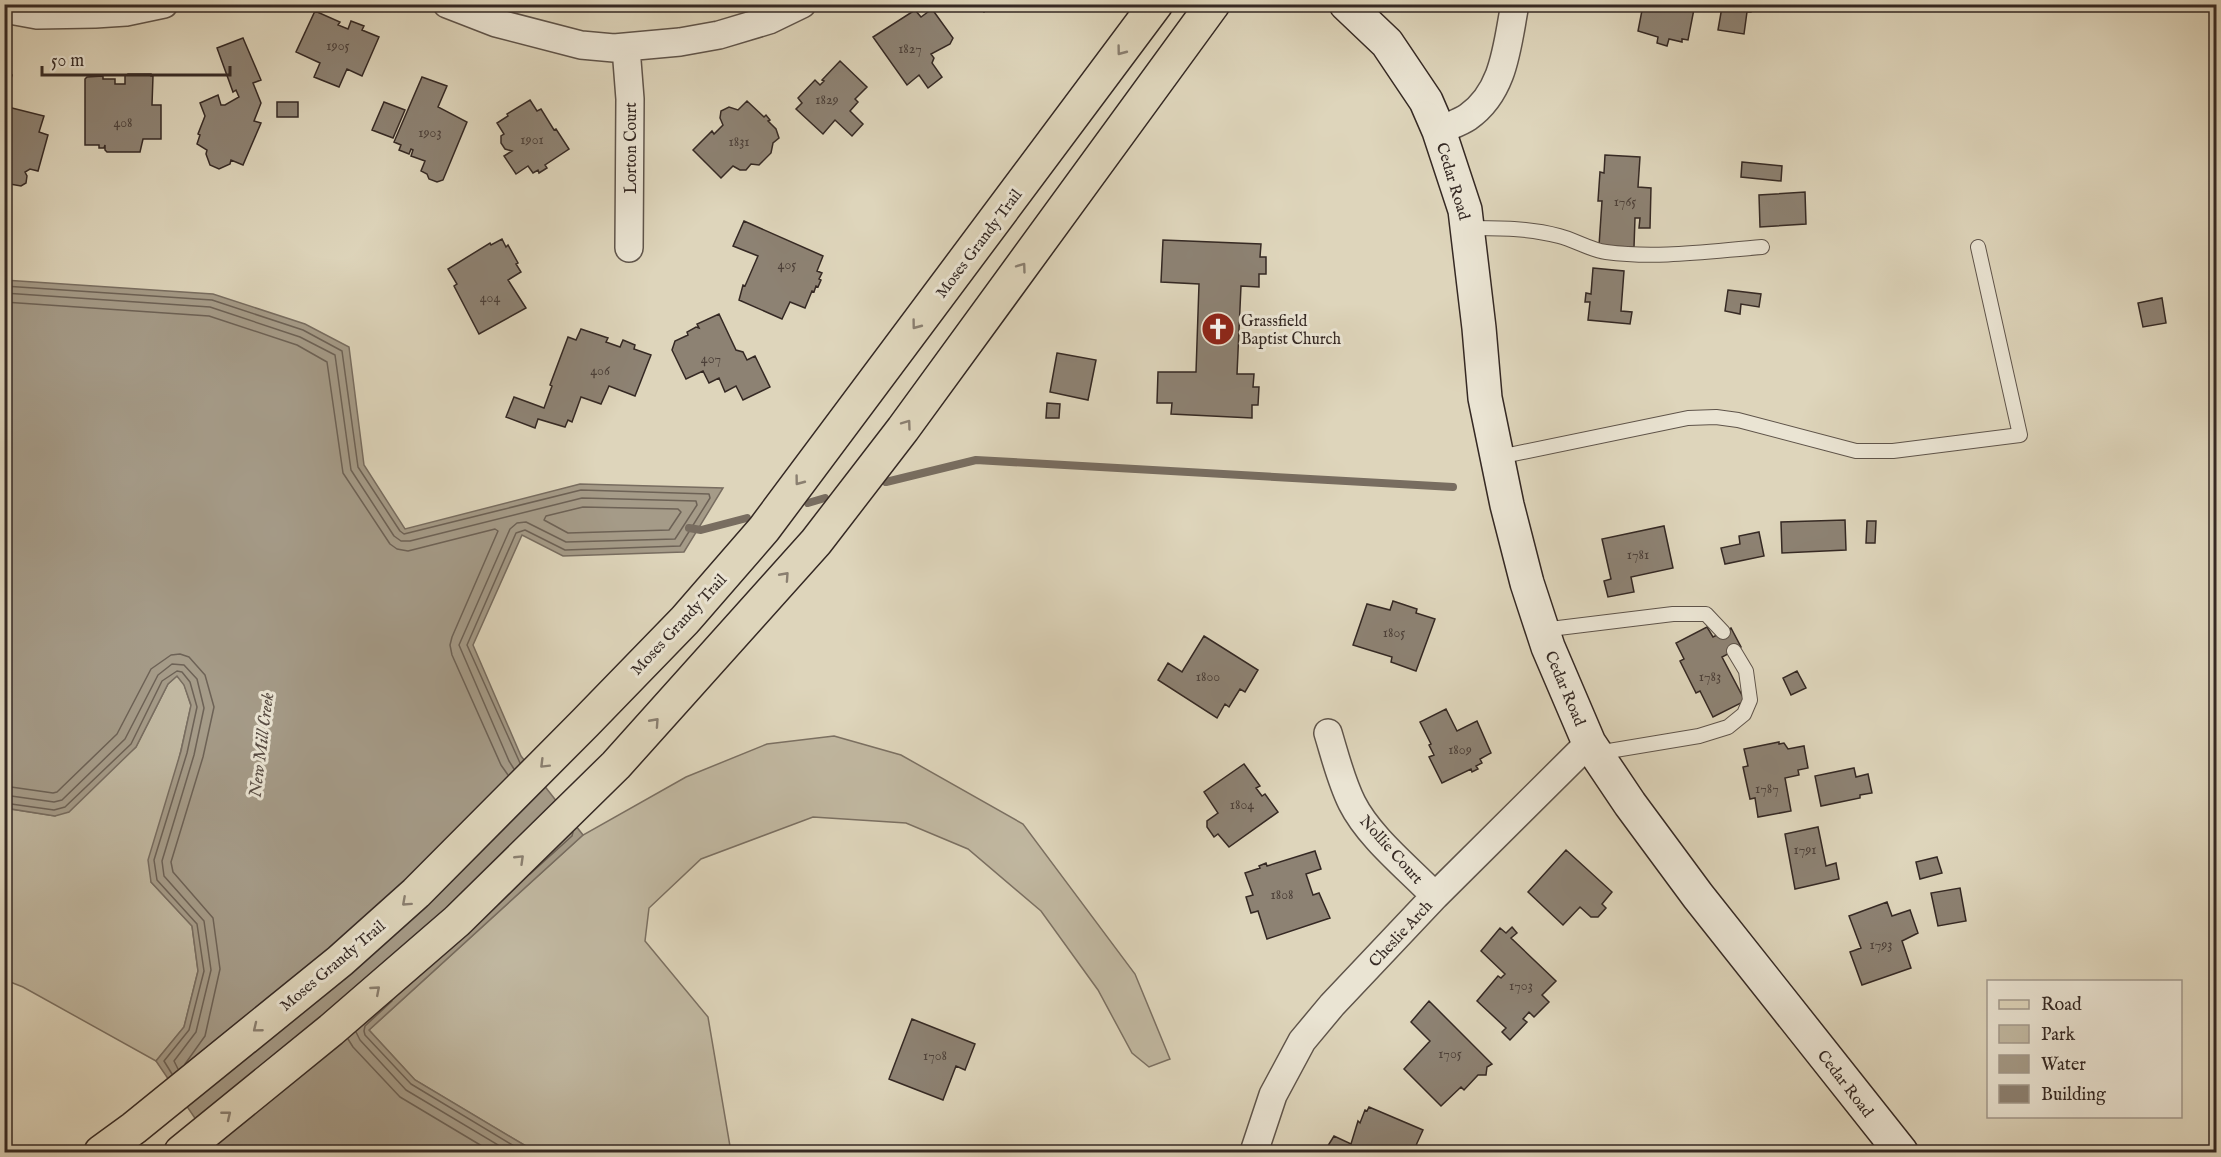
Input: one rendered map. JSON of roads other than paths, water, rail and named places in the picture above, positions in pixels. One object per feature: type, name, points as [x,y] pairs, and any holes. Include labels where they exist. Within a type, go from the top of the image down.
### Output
[{"type":"main road","name":"Moses Grandy Trail","points":[[101,1152],[134,1128],[340,961],[416,892],[685,620],[764,529],[1156,4]]},
{"type":"main road","points":[[182,1152],[331,1030],[457,921],[616,765],[816,542],[903,429],[1213,4]]},
{"type":"street","points":[[4,9],[37,15],[95,14],[126,12],[164,4]]},
{"type":"street","points":[[447,4],[496,23],[581,45],[627,48],[719,35],[770,20],[801,4]]},
{"type":"street","name":"Cedar Road","points":[[1346,4],[1387,43],[1426,101],[1439,131],[1465,210],[1485,398],[1527,583],[1548,647],[1593,748],[1630,804],[1698,896],[1900,1152]]},
{"type":"street","name":"Cedar Road","points":[[1439,131],[1467,117],[1487,101],[1496,87],[1501,74],[1515,4]]},
{"type":"street","name":"Lorton Court","points":[[627,48],[630,99],[629,248]]},
{"type":"street","name":"Nollie Court","points":[[1328,733],[1353,803],[1368,828],[1435,896]]},
{"type":"street","name":"Cheslie Arch","points":[[1254,1152],[1273,1095],[1302,1041],[1332,1005],[1435,896],[1593,748]]},
{"type":"lane","points":[[1468,228],[1532,229],[1561,236],[1604,252],[1638,255],[1762,247]]},
{"type":"lane","points":[[1499,457],[1688,418],[1716,417],[1738,420],[1856,451],[1893,451],[2020,435],[1978,246]]},
{"type":"lane","points":[[1542,630],[1673,614],[1706,614],[1723,632]]},
{"type":"lane","points":[[1593,748],[1699,736],[1728,727],[1744,714],[1750,700],[1746,671],[1734,651]]},
{"type":"water","name":"New Mill Creek","points":[[4,280],[213,294],[305,324],[349,347],[364,465],[405,529],[580,484],[723,488],[684,552],[563,556],[522,535],[473,645],[521,756],[583,835],[369,1030],[415,1080],[536,1152],[218,1152],[156,1061],[184,1027],[198,971],[192,926],[151,882],[148,860],[181,751],[191,705],[184,685],[177,676],[168,684],[136,747],[69,812],[55,816],[5,808]]},
{"type":"waterway","points":[[886,482],[976,460],[1453,487]]},
{"type":"waterway","points":[[808,503],[825,498]]},
{"type":"waterway","points":[[689,528],[701,530],[747,518]]},
{"type":"place","name":"Grassfield Baptist Church","points":[[1218,329]]}]
